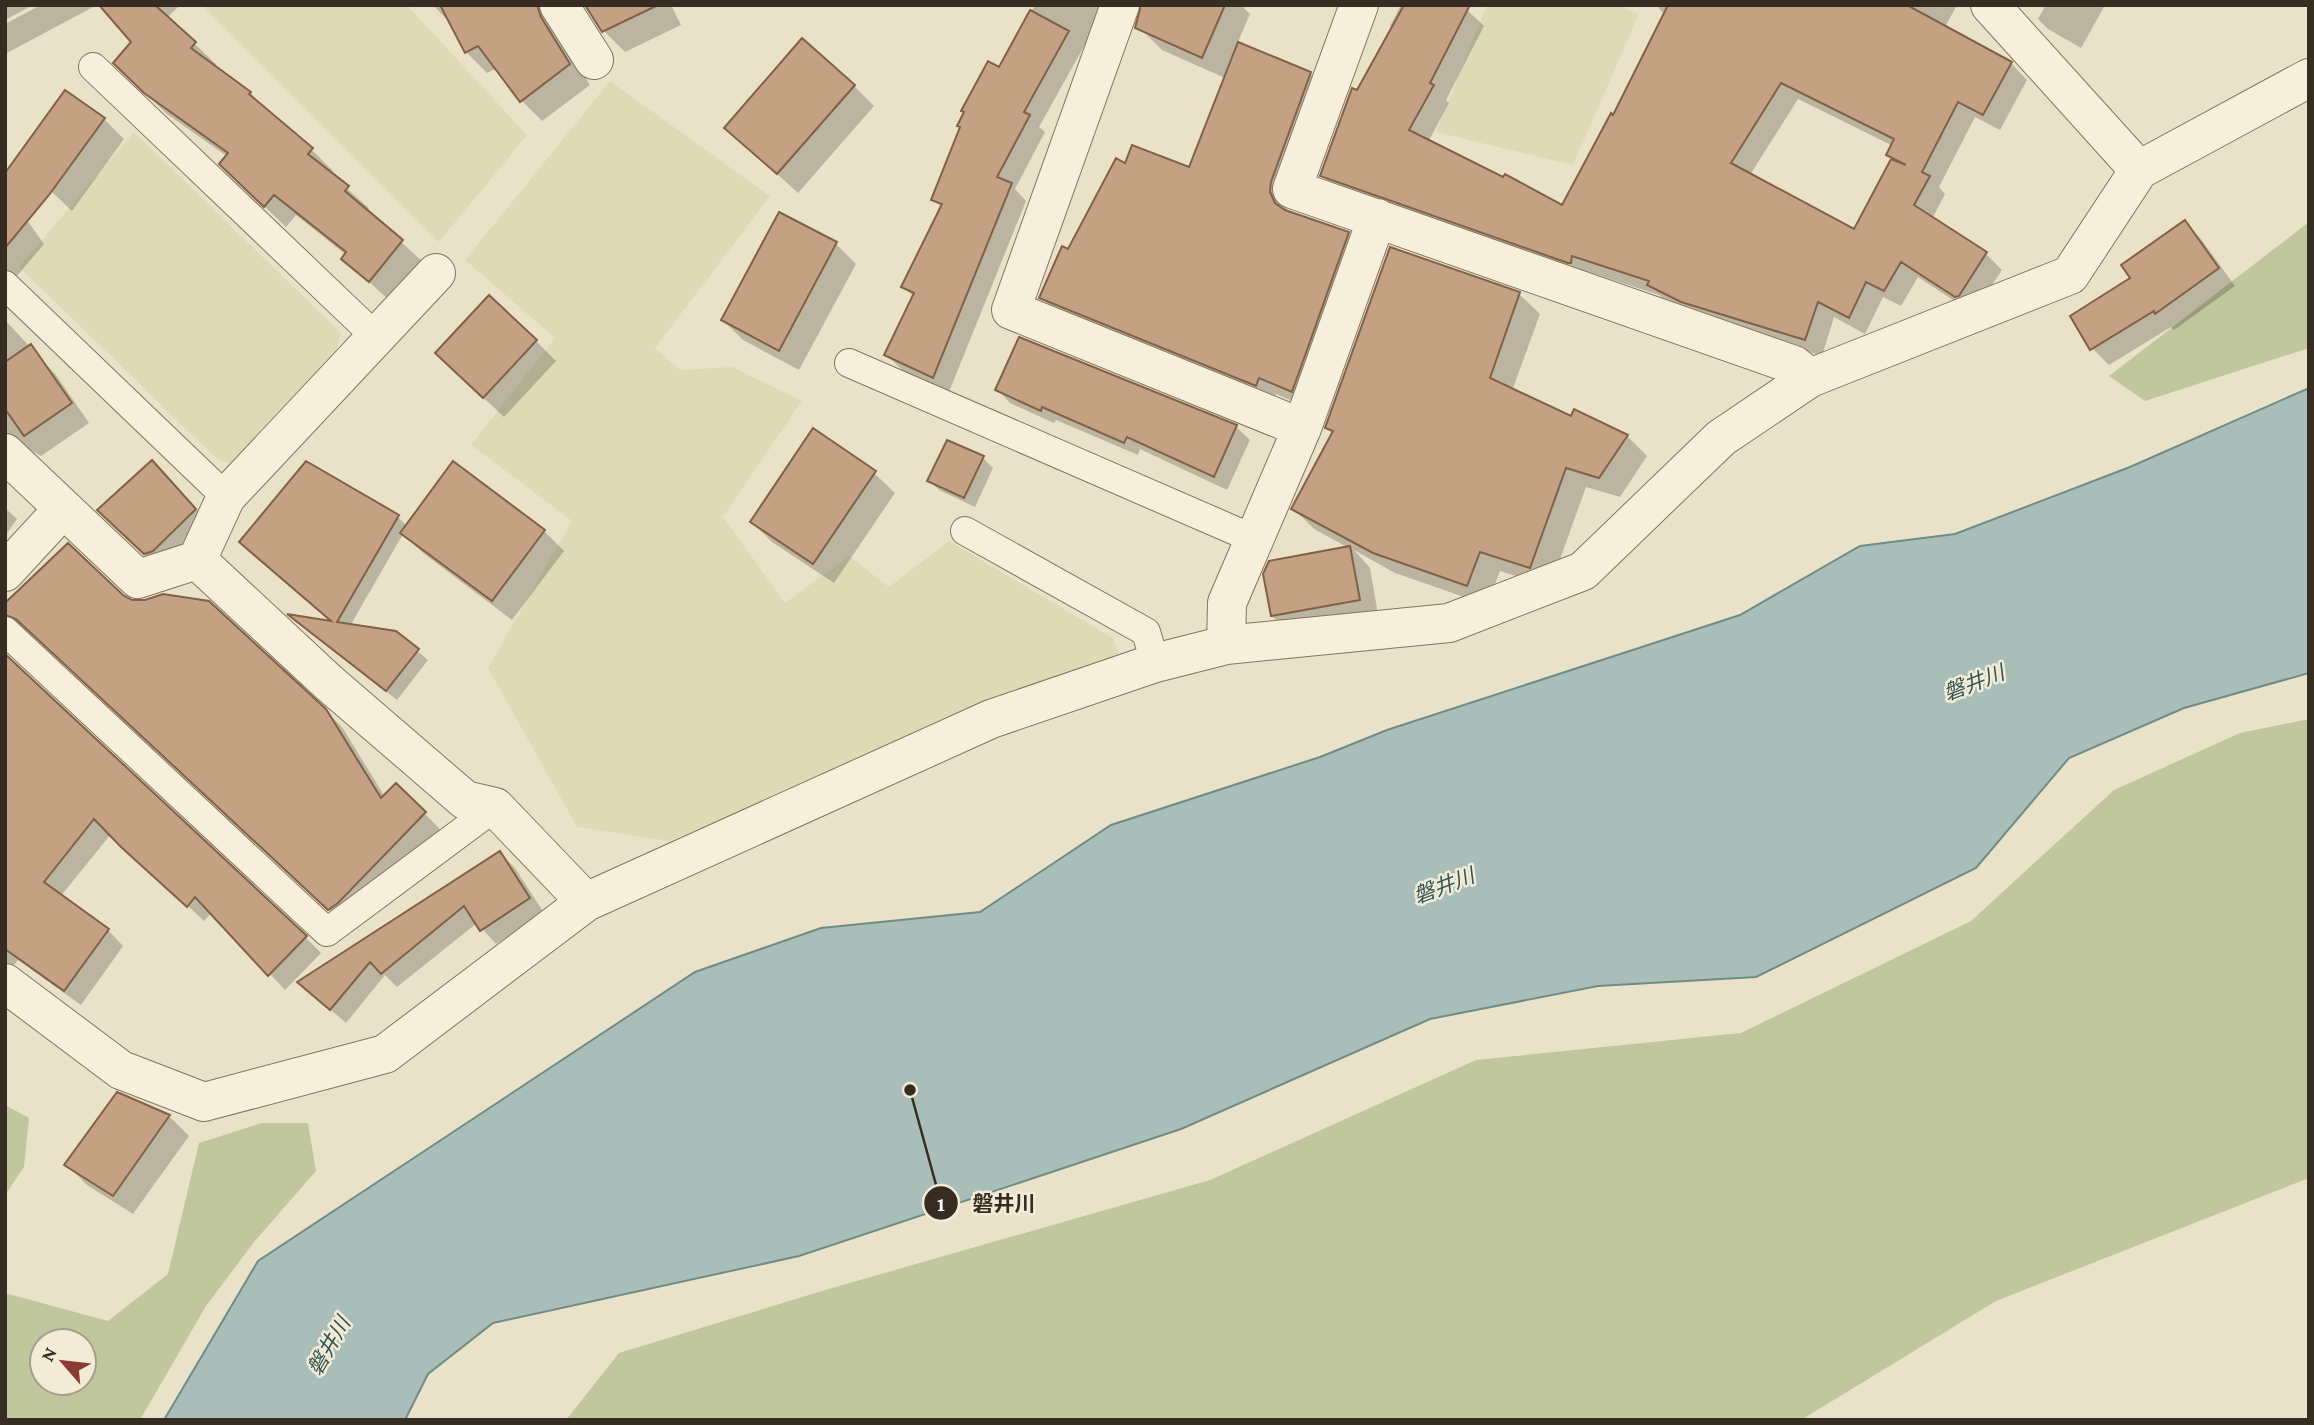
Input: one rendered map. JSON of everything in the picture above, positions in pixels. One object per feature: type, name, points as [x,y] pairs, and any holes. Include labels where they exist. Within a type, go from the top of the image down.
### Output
[{"type":"street","points":[[559,5],[594,60]]},
{"type":"street","points":[[1121,5],[1011,310],[1302,428]]},
{"type":"street","points":[[1359,5],[1292,188],[1794,365],[1810,378]]},
{"type":"street","points":[[1990,5],[2139,170]]},
{"type":"street","points":[[5,983],[121,1070],[204,1102],[386,1054],[586,902],[991,719],[1155,663],[1226,645],[1450,623],[1583,571],[1721,438],[1810,378],[2070,275],[2139,170],[2309,78]]},
{"type":"street","points":[[1226,645],[1227,603],[1302,428],[1377,218]]},
{"type":"street","points":[[5,453],[138,579],[197,560],[226,497],[436,273]]},
{"type":"street","points":[[5,572],[63,509]]},
{"type":"street","points":[[197,560],[328,682],[465,800],[495,807],[586,902]]},
{"type":"lane","points":[[93,67],[376,337]]},
{"type":"lane","points":[[5,285],[226,497]]},
{"type":"lane","points":[[849,363],[1254,539]]},
{"type":"lane","points":[[965,531],[1146,632],[1155,663]]},
{"type":"lane","points":[[5,631],[327,932],[495,807]]},
{"type":"shaded area","points":[[202,5],[407,5],[527,135],[439,242]]},
{"type":"shaded area","points":[[1487,5],[1618,5],[1639,14],[1573,165],[1436,132]]},
{"type":"shaded area","points":[[610,81],[770,196],[655,348],[680,370],[732,367],[802,401],[723,517],[785,603],[849,556],[889,587],[949,541],[1113,638],[1120,656],[669,841],[577,827],[488,668],[572,521],[471,445],[555,338],[465,260]]},
{"type":"shaded area","points":[[134,132],[341,333],[336,352],[234,464],[218,460],[19,267]]},
{"type":"green space","points":[[2309,222],[2309,348],[2145,401],[2109,376]]},
{"type":"green space","points":[[2309,719],[2309,1178],[1996,1301],[1801,1420],[566,1420],[619,1353],[832,1288],[1210,1180],[1476,1060],[1741,1033],[1971,921],[2114,790],[2240,733]]},
{"type":"green space","points":[[5,1105],[29,1118],[24,1167],[5,1195]]},
{"type":"green space","points":[[262,1123],[308,1123],[316,1171],[254,1242],[206,1306],[140,1420],[5,1420],[5,1293],[108,1321],[168,1274],[199,1143]]},
{"type":"water","points":[[2309,388],[2309,673],[2184,708],[2069,758],[1976,868],[1756,977],[1598,986],[1430,1019],[1181,1129],[799,1256],[493,1323],[428,1374],[405,1420],[164,1420],[258,1261],[695,972],[821,928],[980,912],[1111,825],[1320,757],[1387,730],[1740,615],[1860,546],[1955,534],[2130,467]]},
{"type":"building","points":[[99,5],[155,5],[196,42],[191,48],[251,92],[249,94],[313,148],[308,154],[349,186],[345,191],[403,240],[369,282],[341,259],[346,252],[274,195],[264,207],[219,164],[228,153],[144,93],[113,63],[131,42]]},
{"type":"building","points":[[440,5],[537,5],[541,17],[570,64],[520,102],[478,46],[465,53]]},
{"type":"building","points":[[585,5],[658,5],[602,32]]},
{"type":"building","points":[[1141,5],[1225,5],[1202,58],[1135,28]]},
{"type":"building","points":[[1404,5],[1470,5],[1430,83],[1434,85],[1409,130],[1503,177],[1505,174],[1562,205],[1611,113],[1613,115],[1668,5],[1907,5],[2012,62],[1983,115],[1958,102],[1922,172],[1930,176],[1914,205],[1987,252],[1959,296],[1955,297],[1901,262],[1884,291],[1866,282],[1849,318],[1818,302],[1805,340],[1681,302],[1647,285],[1649,281],[1572,256],[1571,263],[1568,263],[1320,176],[1352,88],[1357,90]],"holes":[[[1781,83],[1894,139],[1886,155],[1906,165],[1891,159],[1854,229],[1731,163]]]},
{"type":"building","points":[[1030,10],[1069,31],[1024,112],[1030,115],[997,177],[1012,183],[933,378],[884,355],[914,293],[901,287],[942,204],[931,200],[960,127],[957,126],[964,112],[961,111],[988,61],[999,67]]},
{"type":"building","points":[[802,38],[855,85],[777,174],[724,128]]},
{"type":"building","points":[[1238,42],[1311,72],[1271,182],[1270,192],[1275,203],[1285,210],[1349,232],[1292,392],[1259,378],[1256,386],[1039,298],[1062,246],[1068,249],[1116,158],[1125,163],[1132,145],[1189,167]]},
{"type":"building","points":[[65,90],[105,118],[49,195],[5,248],[5,173]]},
{"type":"building","points":[[779,212],[837,242],[779,351],[721,320]]},
{"type":"building","points":[[2185,220],[2219,268],[2155,314],[2154,311],[2090,350],[2070,316],[2130,278],[2121,265]]},
{"type":"building","points":[[1390,247],[1520,292],[1490,378],[1571,416],[1574,409],[1628,435],[1599,478],[1566,468],[1530,568],[1480,552],[1467,586],[1373,553],[1291,509],[1333,431],[1325,428]]},
{"type":"building","points":[[489,295],[537,340],[483,398],[435,353]]},
{"type":"building","points":[[1019,337],[1237,425],[1214,477],[1127,437],[1124,443],[1042,407],[1041,411],[995,390]]},
{"type":"building","points":[[31,344],[72,403],[24,436],[5,409],[5,362]]},
{"type":"building","points":[[813,428],[876,471],[813,564],[750,522]]},
{"type":"building","points":[[947,440],[984,456],[964,498],[927,481]]},
{"type":"building","points":[[152,460],[196,509],[153,551],[144,554],[97,510]]},
{"type":"building","points":[[306,461],[399,515],[337,622],[396,631],[419,649],[386,691],[287,614],[331,621],[239,542]]},
{"type":"building","points":[[453,461],[545,530],[492,601],[400,533]]},
{"type":"building","points":[[68,543],[123,595],[132,600],[145,600],[163,594],[209,601],[326,709],[381,798],[396,783],[426,812],[338,903],[328,910],[16,619],[5,615],[5,603]]},
{"type":"building","points":[[1350,546],[1360,600],[1271,616],[1263,574],[1269,561]]},
{"type":"building","points":[[5,654],[307,936],[268,976],[195,897],[187,907],[94,819],[44,882],[109,929],[64,991],[5,949]]},
{"type":"building","points":[[500,851],[530,898],[480,931],[464,906],[381,974],[370,962],[330,1010],[297,982]]},
{"type":"building","points":[[117,1092],[170,1115],[113,1196],[64,1165]]},
{"type":"place","name":"磐井川","points":[[910,1090]]}]
